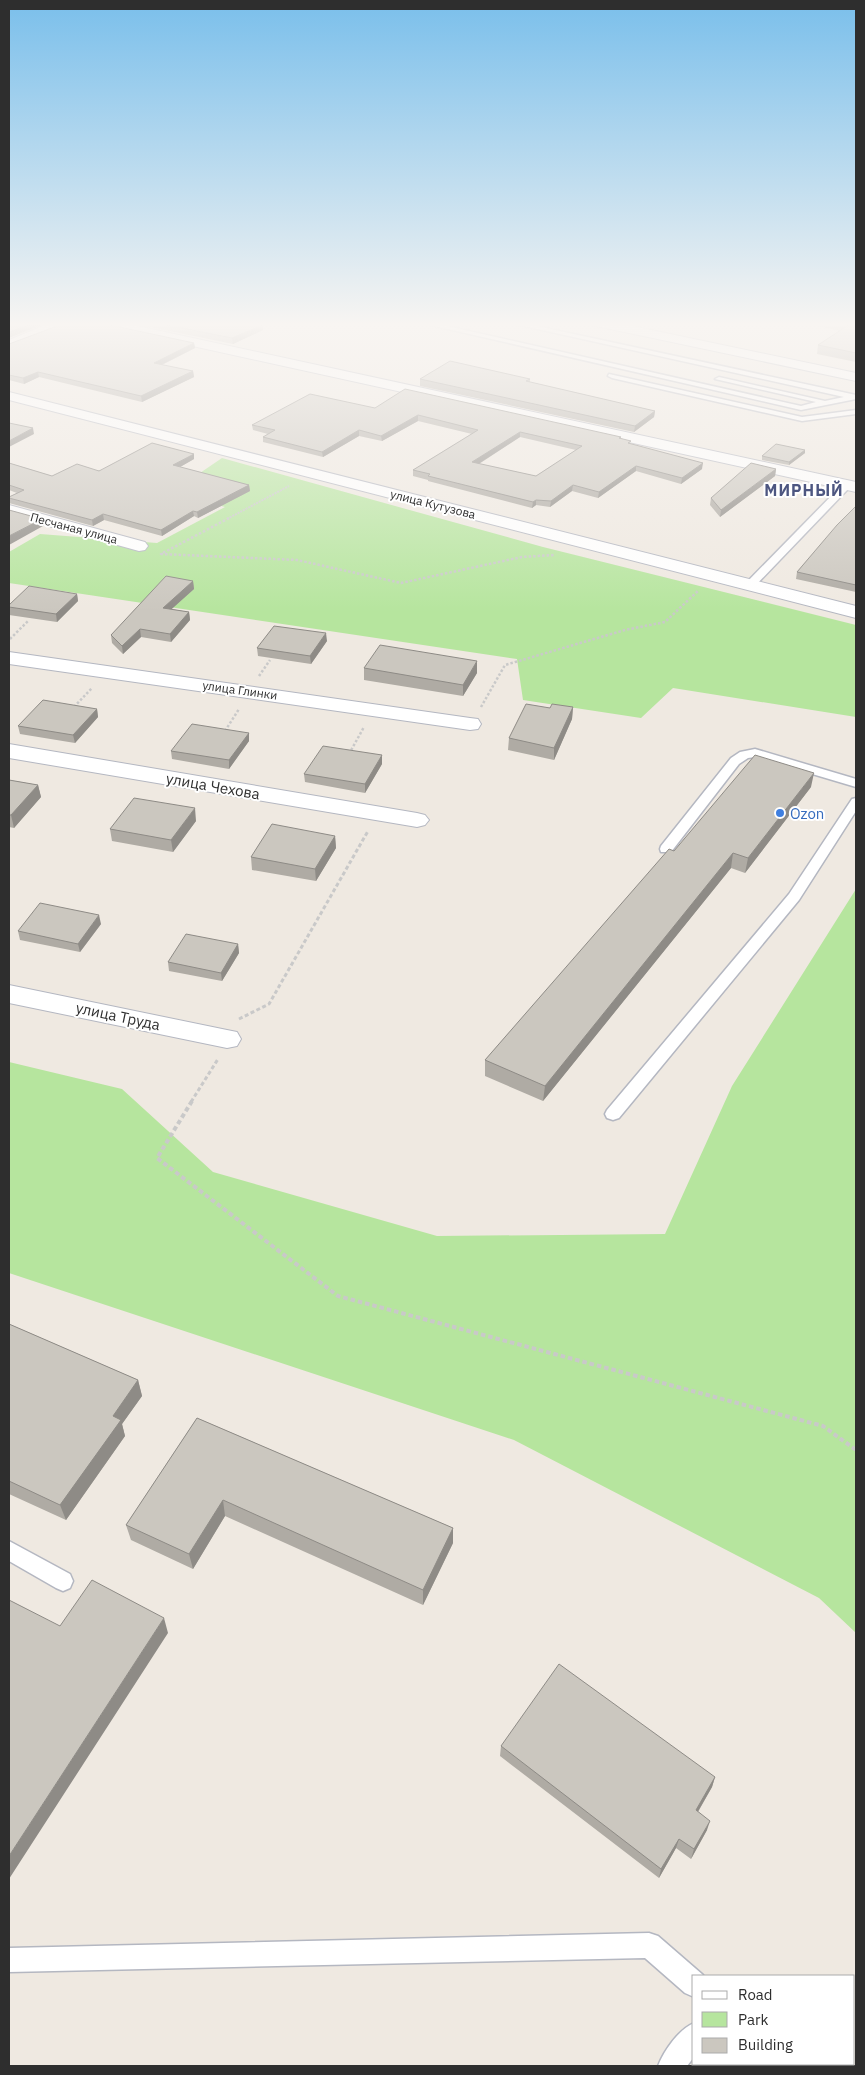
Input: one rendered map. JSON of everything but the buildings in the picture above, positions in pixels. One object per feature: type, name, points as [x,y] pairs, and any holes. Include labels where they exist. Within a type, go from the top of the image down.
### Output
[{"type":"street","name":"улица Кутузова","points":[[98,419],[856,612]]},
{"type":"street","points":[[545,419],[852,486]]},
{"type":"street","name":"Песчаная улица","points":[[9,510],[139,546]]},
{"type":"street","name":"улица Глинки","points":[[9,658],[470,724]]},
{"type":"street","name":"улица Чехова","points":[[9,751],[417,820]]},
{"type":"street","name":"улица Труда","points":[[9,994],[227,1039]]},
{"type":"lane","points":[[749,586],[852,486]]},
{"type":"lane","points":[[666,849],[735,761],[744,754],[755,753],[856,783]]},
{"type":"lane","points":[[613,1114],[794,897],[856,802]]},
{"type":"lane","points":[[9,1550],[63,1581]]},
{"type":"lane","points":[[9,1960],[649,1945],[692,1982]]},
{"type":"lane","points":[[671,2066],[692,2039]]},
{"type":"path","points":[[289,486],[161,554],[296,560],[401,583],[522,557],[558,555]]},
{"type":"path","points":[[470,724],[505,665],[625,630],[666,622],[701,588]]},
{"type":"path","points":[[9,640],[29,620]]},
{"type":"path","points":[[347,756],[374,710]]},
{"type":"path","points":[[378,814],[269,1004],[235,1020],[215,1067],[157,1158],[338,1296],[823,1426],[856,1450]]},
{"type":"green space","points":[[222,458],[543,547],[856,625],[856,717],[673,688],[641,718],[523,700],[517,659],[9,583],[9,552],[40,534],[157,543],[225,507],[172,492]]},
{"type":"green space","points":[[856,889],[856,1633],[819,1598],[514,1440],[9,1273],[9,1062],[122,1089],[213,1172],[437,1236],[665,1234],[732,1086]]},
{"type":"place","name":"Ozon","points":[[780,813]]},
{"type":"district","name":"МИРНЫЙ","points":[[804,490]]}]
